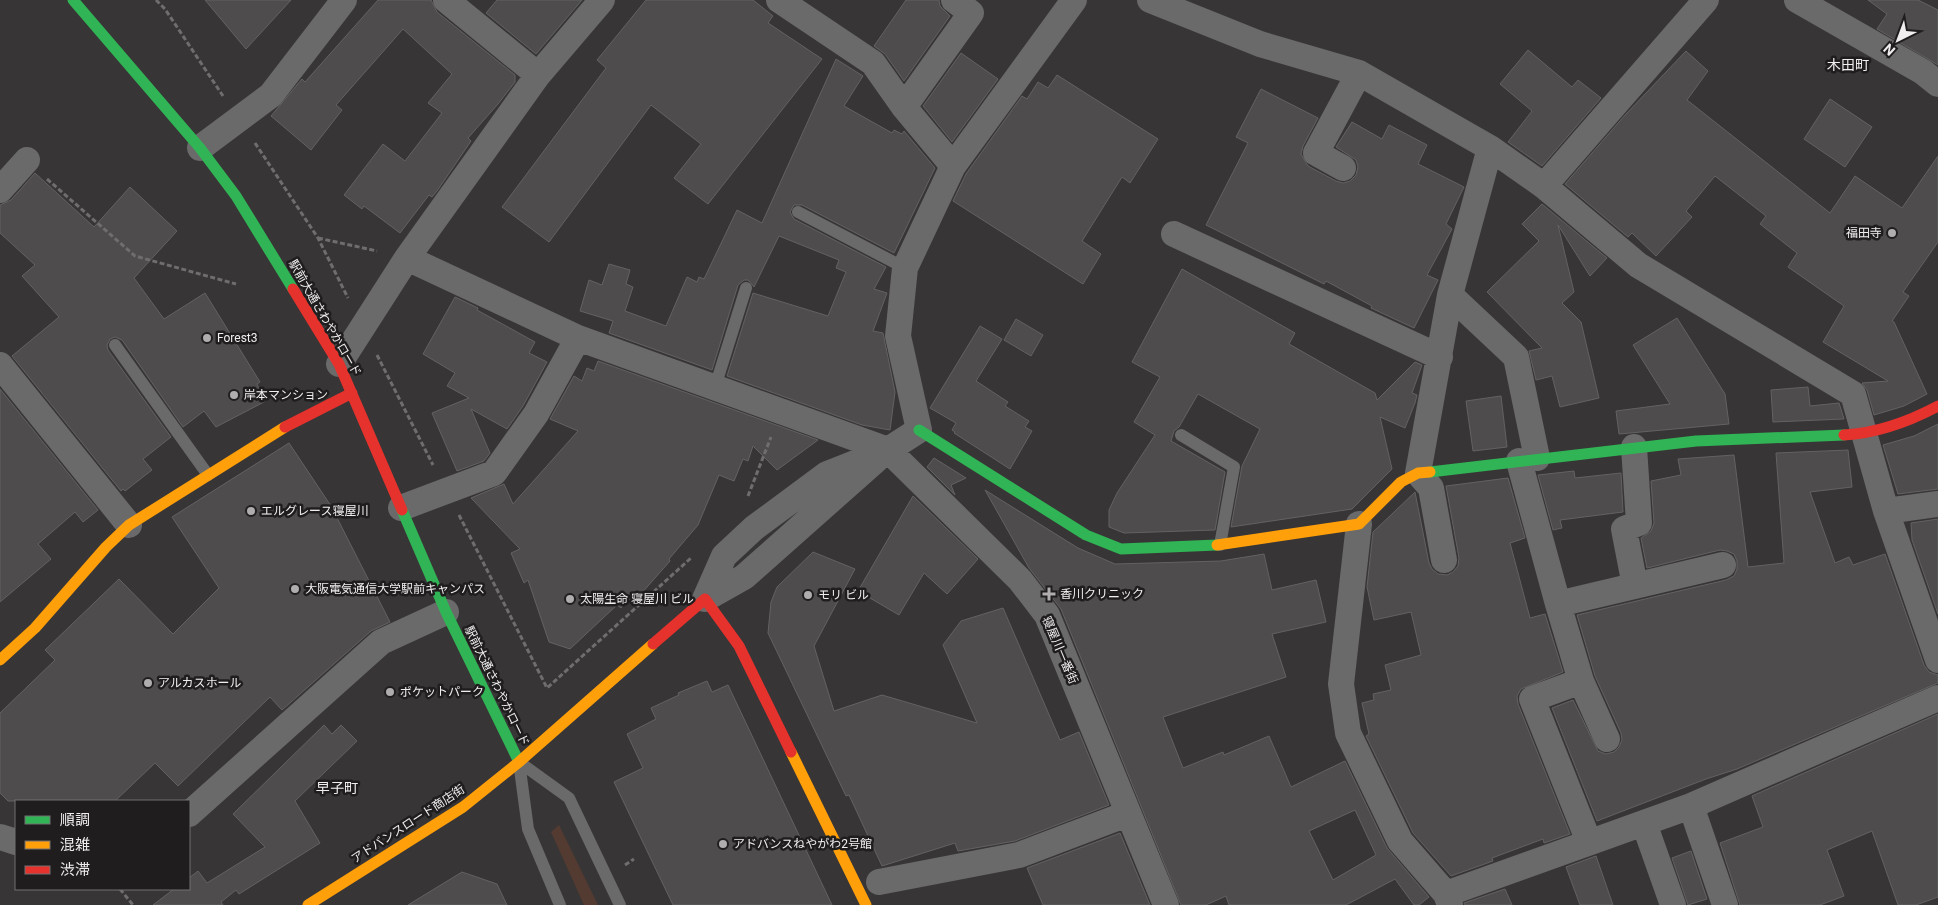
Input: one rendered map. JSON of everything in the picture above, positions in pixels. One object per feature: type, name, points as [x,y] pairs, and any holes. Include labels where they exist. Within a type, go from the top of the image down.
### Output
[{"type":"street","name":"駅前大通さわやかロード","points":[[73,0],[200,148],[236,196],[339,364],[446,612],[520,762]]},
{"type":"street","points":[[200,148],[271,95],[344,0]]},
{"type":"street","points":[[339,364],[407,258],[538,75],[602,0]]},
{"type":"street","points":[[779,0],[873,63],[904,107],[953,166]]},
{"type":"street","points":[[904,107],[971,13],[954,0]]},
{"type":"street","points":[[1074,0],[953,166],[905,268],[898,336],[919,430],[1086,535],[1121,549],[1220,546],[1359,524],[1401,482],[1418,473],[1696,441],[1864,434],[1910,422],[1938,406]]},
{"type":"street","points":[[1150,0],[1260,44],[1359,73],[1490,148],[1544,186],[1638,265],[1853,394],[1886,511],[1938,660]]},
{"type":"street","points":[[1544,186],[1706,0]]},
{"type":"street","points":[[1797,0],[1923,72],[1938,84]]},
{"type":"street","points":[[461,4],[538,75]]},
{"type":"street","points":[[1343,168],[1316,153],[1359,73]]},
{"type":"street","points":[[1418,473],[1450,295],[1490,148]]},
{"type":"street","points":[[0,190],[27,160]]},
{"type":"street","points":[[1174,234],[1440,357]]},
{"type":"street","points":[[407,258],[578,338],[888,450]]},
{"type":"street","points":[[1450,295],[1516,357],[1528,460],[1558,604],[1581,680],[1607,739]]},
{"type":"street","points":[[401,508],[494,473],[536,414],[578,338]]},
{"type":"street","points":[[0,365],[129,525]]},
{"type":"street","points":[[0,660],[35,628],[106,547],[129,525],[295,421],[352,393]]},
{"type":"street","points":[[866,905],[739,646],[705,599],[724,556],[754,528],[827,474],[888,450],[919,430]]},
{"type":"street","points":[[1634,448],[1639,524],[1624,529],[1635,586]]},
{"type":"street","name":"寝屋川一番街","points":[[888,450],[1020,580],[1047,615],[1127,814],[1166,905]]},
{"type":"street","points":[[1418,473],[1431,488],[1444,560]]},
{"type":"street","points":[[1886,511],[1938,504]]},
{"type":"street","points":[[1359,524],[1341,684],[1348,732],[1400,841],[1448,899],[1590,842],[1691,806],[1938,698]]},
{"type":"street","points":[[1558,604],[1723,565]]},
{"type":"street","name":"アドバンスロード商店街","points":[[308,905],[463,807],[520,762],[705,599]]},
{"type":"street","points":[[190,813],[381,642],[446,612]]},
{"type":"street","points":[[1581,680],[1532,699],[1590,842]]},
{"type":"street","points":[[1691,806],[1725,905]]},
{"type":"street","points":[[879,882],[1019,855],[1127,814]]},
{"type":"street","points":[[1644,823],[1673,905]]},
{"type":"street","points":[[0,837],[15,842]]},
{"type":"lane","points":[[798,212],[905,268]]},
{"type":"lane","points":[[715,386],[746,288]]},
{"type":"lane","points":[[115,345],[208,475]]},
{"type":"lane","points":[[1181,435],[1234,467],[1220,546]]},
{"type":"lane","points":[[520,762],[528,829],[560,905]]},
{"type":"lane","points":[[520,762],[570,798],[620,905]]},
{"type":"path","points":[[156,0],[165,9],[318,238],[547,688],[695,554]]},
{"type":"path","points":[[27,160],[135,256],[236,284]]},
{"type":"path","points":[[318,238],[407,258]]},
{"type":"path","points":[[748,498],[781,410]]},
{"type":"path","points":[[121,890],[133,905]]},
{"type":"shaded area","points":[[559,825],[598,905],[584,905],[551,832]]},
{"type":"building","points":[[205,0],[291,0],[246,49]]},
{"type":"building","points":[[378,0],[431,0],[437,12],[515,75],[515,82],[468,138],[471,141],[437,191],[432,197],[429,195],[400,233],[364,206],[362,209],[344,195],[383,144],[405,161],[442,113],[428,103],[452,74],[403,29],[336,105],[342,110],[311,150],[271,116],[302,79],[305,82]]},
{"type":"building","points":[[497,0],[582,0],[536,54],[486,13]]},
{"type":"building","points":[[646,0],[753,0],[773,16],[768,23],[822,59],[708,204],[674,178],[701,144],[651,105],[549,242],[502,207],[606,68],[597,60]]},
{"type":"building","points":[[906,0],[939,0],[940,6],[950,16],[904,81],[885,54],[874,46]]},
{"type":"building","points":[[1868,0],[1918,0],[1938,10],[1938,65],[1877,29],[1887,14]]},
{"type":"building","points":[[1528,50],[1572,87],[1578,80],[1601,98],[1542,166],[1508,142],[1532,111],[1500,84]]},
{"type":"building","points":[[1686,51],[1708,71],[1687,100],[1830,213],[1855,176],[1902,208],[1938,156],[1938,242],[1903,292],[1909,296],[1892,321],[1927,394],[1904,406],[1874,415],[1867,390],[1862,383],[1888,381],[1823,342],[1844,306],[1788,267],[1797,253],[1760,224],[1766,216],[1715,176],[1686,211],[1692,217],[1656,256],[1632,233],[1628,237],[1565,184],[1626,114]]},
{"type":"building","points":[[961,53],[998,79],[952,142],[923,106]]},
{"type":"building","points":[[836,59],[863,76],[844,106],[892,133],[894,130],[902,134],[904,131],[935,168],[894,253],[802,205],[794,205],[790,212],[794,219],[886,267],[874,289],[887,293],[873,331],[883,333],[895,392],[890,430],[862,425],[727,376],[753,293],[828,316],[846,272],[836,268],[839,260],[779,236],[754,287],[748,280],[744,280],[738,285],[712,370],[609,333],[613,321],[580,311],[589,280],[602,285],[609,264],[630,270],[626,284],[633,287],[625,311],[666,326],[687,277],[697,282],[699,277],[704,279],[737,210],[762,223]]},
{"type":"building","points":[[1057,75],[1158,139],[1130,183],[1122,177],[1082,241],[1101,254],[1083,284],[953,201],[966,174],[1022,96],[1027,99],[1038,82],[1048,88]]},
{"type":"building","points":[[1261,89],[1318,118],[1303,146],[1301,154],[1308,166],[1336,181],[1343,183],[1350,181],[1356,175],[1358,167],[1356,160],[1336,147],[1352,122],[1382,139],[1389,125],[1427,145],[1418,164],[1464,187],[1446,224],[1452,229],[1427,275],[1438,280],[1414,328],[1371,308],[1372,306],[1326,281],[1324,284],[1206,225],[1248,143],[1236,137]]},
{"type":"building","points":[[1830,99],[1872,127],[1845,167],[1804,139]]},
{"type":"building","points":[[35,173],[94,227],[130,187],[177,231],[134,278],[164,319],[205,293],[260,382],[257,384],[264,402],[216,427],[204,411],[183,427],[122,340],[115,337],[110,339],[107,345],[108,350],[171,437],[143,459],[152,470],[125,491],[123,489],[121,491],[12,356],[59,317],[22,276],[35,265],[0,233],[0,205],[11,200]]},
{"type":"building","points":[[1542,204],[1607,258],[1590,276],[1558,225],[1574,292],[1562,303],[1581,322],[1599,398],[1560,407],[1552,376],[1536,380],[1529,351],[1542,348],[1487,292],[1539,241],[1522,224]]},
{"type":"building","points":[[1182,269],[1295,333],[1289,344],[1375,393],[1377,400],[1415,362],[1422,365],[1412,393],[1417,395],[1415,403],[1405,428],[1380,417],[1392,469],[1352,509],[1231,527],[1242,466],[1260,429],[1198,394],[1179,427],[1174,431],[1171,441],[1225,472],[1215,530],[1124,533],[1109,527],[1109,510],[1117,493],[1155,435],[1134,422],[1160,377],[1132,362]]},
{"type":"building","points":[[455,297],[478,308],[477,310],[535,342],[529,353],[547,362],[523,406],[507,429],[471,409],[490,453],[484,461],[457,471],[432,413],[469,398],[447,386],[455,373],[423,354]]},
{"type":"building","points":[[1677,318],[1725,394],[1729,424],[1619,434],[1616,411],[1670,404],[1633,345]]},
{"type":"building","points":[[1016,319],[1043,335],[1031,356],[1004,340]]},
{"type":"building","points":[[980,326],[1002,339],[976,381],[1008,402],[1005,406],[1029,421],[1025,427],[1032,431],[1010,469],[954,433],[952,430],[956,423],[930,408]]},
{"type":"building","points":[[598,361],[818,440],[777,470],[753,446],[748,461],[743,459],[734,481],[719,475],[698,525],[640,595],[636,592],[621,608],[617,605],[570,649],[549,642],[528,580],[524,583],[511,553],[520,549],[471,498],[504,484],[513,504],[578,431],[550,419],[574,376],[582,381],[587,368],[594,371]]},
{"type":"building","points":[[1808,387],[1810,406],[1839,403],[1844,419],[1773,422],[1771,390]]},
{"type":"building","points":[[0,389],[98,510],[83,522],[75,512],[38,544],[51,559],[0,602]]},
{"type":"building","points":[[1501,396],[1507,447],[1473,451],[1466,401]]},
{"type":"building","points":[[1938,424],[1938,489],[1898,494],[1883,445],[1914,436]]},
{"type":"building","points":[[289,443],[331,506],[390,622],[371,631],[282,710],[270,697],[178,786],[155,763],[116,800],[8,801],[0,793],[0,713],[55,660],[45,650],[119,579],[173,634],[219,588],[172,517]]},
{"type":"building","points":[[1848,450],[1852,487],[1810,492],[1835,563],[1849,557],[1853,565],[1885,554],[1924,665],[1929,672],[1938,675],[1938,683],[1737,769],[1597,821],[1552,708],[1573,700],[1598,751],[1606,754],[1614,752],[1619,747],[1622,740],[1621,733],[1595,676],[1577,615],[1726,580],[1734,576],[1737,569],[1737,561],[1734,554],[1720,550],[1647,568],[1641,538],[1651,531],[1654,523],[1651,481],[1681,475],[1678,459],[1734,455],[1748,567],[1784,563],[1776,453]]},
{"type":"building","points":[[934,458],[966,478],[951,485],[955,495],[927,467]]},
{"type":"building","points":[[1574,471],[1575,478],[1621,473],[1623,512],[1560,520],[1562,528],[1553,530],[1538,475]]},
{"type":"building","points":[[1508,478],[1525,538],[1510,543],[1530,618],[1545,614],[1563,672],[1521,689],[1517,696],[1518,704],[1570,834],[1544,843],[1543,839],[1492,858],[1493,861],[1451,876],[1413,833],[1366,736],[1369,734],[1362,703],[1374,700],[1373,694],[1391,690],[1385,665],[1421,655],[1411,612],[1374,620],[1367,587],[1373,532],[1415,492],[1429,563],[1438,574],[1447,575],[1458,566],[1459,558],[1446,486]]},
{"type":"building","points":[[985,490],[1078,548],[1115,564],[1221,561],[1264,554],[1272,590],[1316,580],[1326,622],[1272,634],[1286,677],[1163,717],[1183,768],[1223,752],[1224,755],[1269,736],[1291,787],[1345,761],[1387,848],[1429,897],[1419,905],[1414,905],[1395,879],[1346,905],[1229,905],[1226,896],[1206,905],[1181,905],[1061,609],[1029,568]],"holes":[[[1355,810],[1376,855],[1333,880],[1309,831]]]},
{"type":"building","points":[[913,496],[978,559],[947,594],[924,573],[899,615],[858,591]]},
{"type":"building","points":[[1938,519],[1938,614],[1912,540],[1911,523]]},
{"type":"building","points":[[813,552],[855,569],[814,646],[834,711],[882,695],[977,723],[943,645],[961,621],[1003,608],[1060,740],[1079,732],[1109,805],[1015,841],[958,851],[955,843],[882,866],[849,795],[846,796],[768,633],[771,602],[777,587]]},
{"type":"building","name":"アドバンスねやがわ2号館","points":[[707,681],[712,692],[728,685],[832,905],[673,905],[614,782],[643,768],[627,734],[656,719],[651,708],[679,695],[678,693]]},
{"type":"building","points":[[1938,714],[1938,897],[1916,905],[1898,905],[1872,831],[1827,850],[1844,896],[1820,905],[1740,905],[1720,843],[1763,827],[1752,796]]},
{"type":"building","points":[[324,725],[332,734],[341,725],[357,741],[295,801],[320,843],[239,894],[236,890],[221,902],[223,905],[153,905],[173,890],[190,890],[190,877],[198,871],[207,883],[265,847],[233,814]]},
{"type":"building","points":[[1120,833],[1150,905],[1043,905],[1027,868]]},
{"type":"building","points":[[1691,851],[1707,899],[1688,905],[1672,858]]},
{"type":"building","points":[[1596,856],[1613,905],[1580,905],[1566,867]]},
{"type":"building","points":[[462,872],[497,884],[507,905],[408,905]]},
{"type":"building","points":[[1505,889],[1512,905],[1465,905],[1464,903]]},
{"type":"traffic: fast","points":[[73,0],[200,148],[236,196],[293,289]]},
{"type":"traffic: fast","points":[[919,430],[1086,535],[1121,549],[1217,545]]},
{"type":"traffic: fast","points":[[1430,472],[1696,441],[1844,435]]},
{"type":"traffic: fast","points":[[402,510],[446,612],[519,762]]},
{"type":"traffic: slow","points":[[0,660],[35,628],[106,547],[129,525],[285,427]]},
{"type":"traffic: slow","points":[[1217,545],[1359,524],[1401,482],[1418,473],[1430,472]]},
{"type":"traffic: slow","points":[[308,905],[463,807],[519,762],[653,644]]},
{"type":"traffic: slow","points":[[791,752],[866,905]]},
{"type":"traffic: jam","points":[[293,289],[339,364],[402,510]]},
{"type":"traffic: jam","points":[[285,427],[352,393]]},
{"type":"traffic: jam","points":[[1844,435],[1869,432],[1893,426],[1938,406]]},
{"type":"traffic: jam","points":[[653,644],[705,599],[739,646],[791,752]]},
{"type":"place","name":"福田寺","points":[[1892,233]]},
{"type":"place","name":"Forest3","points":[[207,338]]},
{"type":"place","name":"岸本マンション","points":[[234,395]]},
{"type":"place","name":"エルグレース寝屋川","points":[[251,511]]},
{"type":"place","name":"大阪電気通信大学駅前キャンパス","points":[[295,589]]},
{"type":"place","name":"香川クリニック","points":[[1049,594]]},
{"type":"place","name":"モリ ビル","points":[[808,595]]},
{"type":"place","name":"太陽生命 寝屋川 ビル","points":[[570,599]]},
{"type":"place","name":"アルカスホール","points":[[148,683]]},
{"type":"place","name":"ポケットパーク","points":[[390,692]]},
{"type":"place","name":"アドバンスねやがわ2号館","points":[[723,844]]},
{"type":"district","name":"木田町","points":[[1848,65]]},
{"type":"district","name":"早子町","points":[[337,788]]}]
